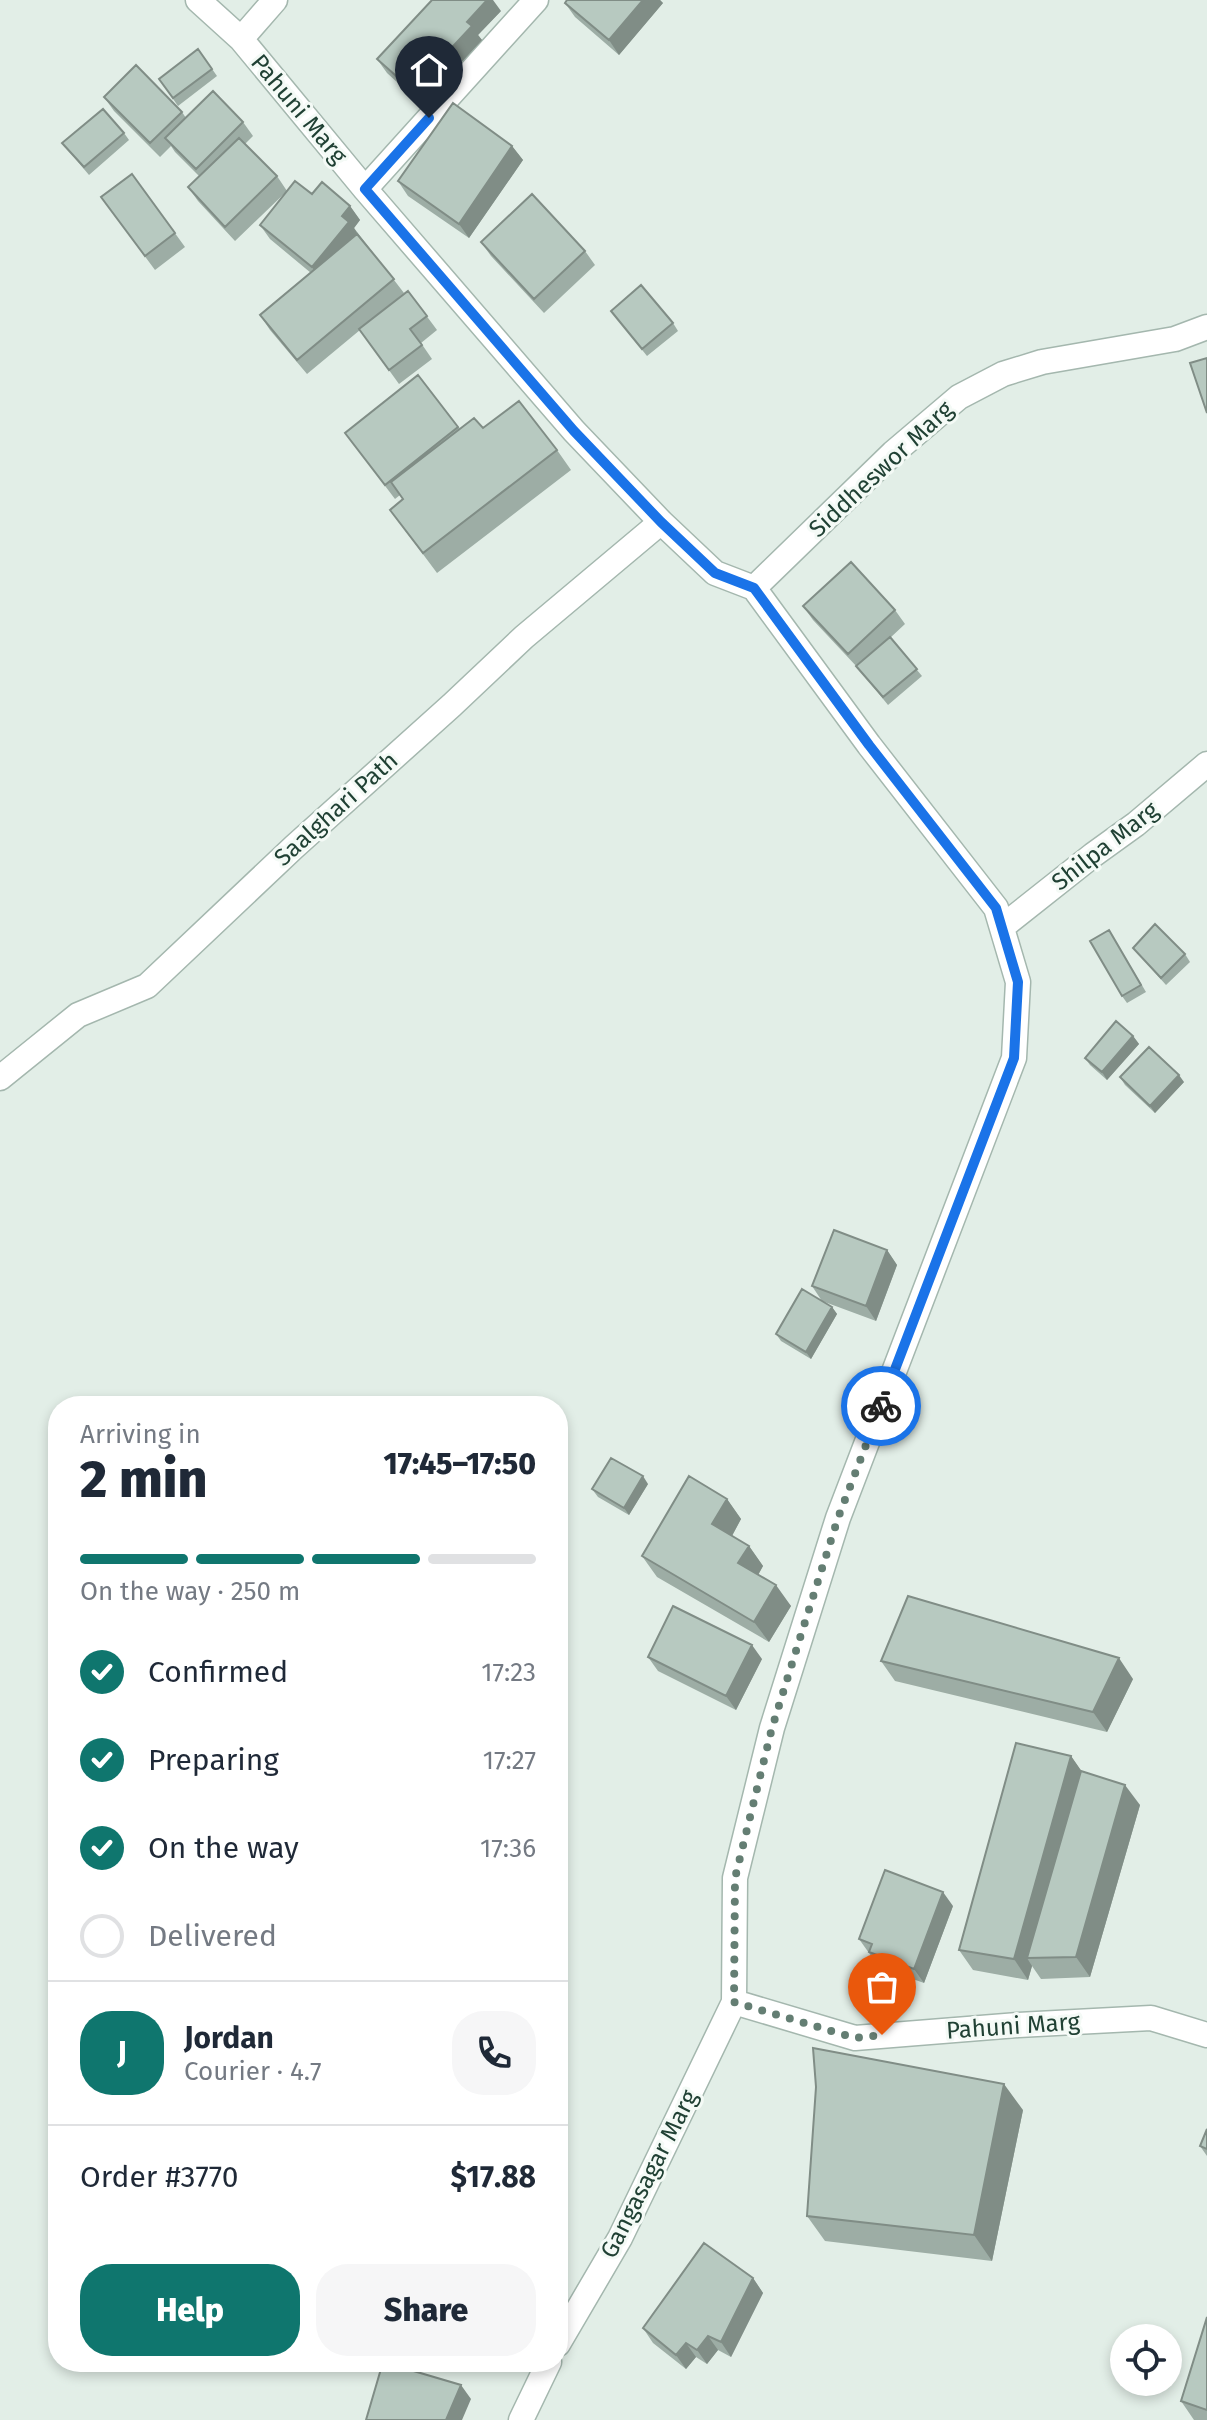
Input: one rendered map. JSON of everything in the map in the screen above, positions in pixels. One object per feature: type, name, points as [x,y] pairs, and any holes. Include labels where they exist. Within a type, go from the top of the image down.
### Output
[{"type":"street","name":"Pahuni Marg","points":[[198,0],[241,39],[365,189],[574,431],[715,573],[754,588]]},
{"type":"street","points":[[241,39],[275,0]]},
{"type":"street","points":[[365,189],[536,0]]},
{"type":"street","name":"Siddheswor Marg","points":[[754,588],[893,453],[959,397],[1003,374],[1042,362],[1175,339],[1207,327]]},
{"type":"street","name":"Saalghari Path","points":[[0,1078],[78,1015],[147,986],[524,637],[661,522]]},
{"type":"street","points":[[734,2002],[735,1878],[772,1728],[838,1518],[1014,1058],[1018,982],[996,908],[869,745],[754,588]]},
{"type":"street","name":"Shilpa Marg","points":[[1002,927],[1136,824],[1207,764]]},
{"type":"street","name":"Pahuni Marg","points":[[734,2002],[855,2038],[1151,2018],[1207,2035]]},
{"type":"street","name":"Gangasagar Marg","points":[[568,2322],[620,2238],[734,2002]]},
{"type":"street","points":[[521,2420],[544,2372]]},
{"type":"building","points":[[432,0],[487,0],[467,22],[472,26],[412,90],[377,59]]},
{"type":"building","points":[[567,0],[643,0],[609,40],[565,3]]},
{"type":"building","points":[[198,49],[212,69],[173,98],[159,79]]},
{"type":"building","points":[[136,65],[182,112],[150,143],[104,97]]},
{"type":"building","points":[[213,91],[243,122],[196,169],[165,138]]},
{"type":"building","points":[[453,103],[512,146],[459,224],[398,181]]},
{"type":"building","points":[[103,109],[124,133],[84,167],[62,143]]},
{"type":"building","points":[[239,138],[277,176],[225,227],[188,187]]},
{"type":"building","points":[[132,174],[175,233],[145,256],[101,197]]},
{"type":"building","points":[[295,181],[312,194],[322,182],[350,206],[342,216],[349,222],[312,267],[260,225]]},
{"type":"building","points":[[532,194],[585,251],[534,299],[481,242]]},
{"type":"building","points":[[357,234],[394,279],[297,360],[260,315]]},
{"type":"building","points":[[641,285],[673,323],[642,349],[611,311]]},
{"type":"building","points":[[408,291],[427,316],[410,329],[422,345],[389,370],[359,329]]},
{"type":"building","points":[[1207,358],[1207,413],[1190,363]]},
{"type":"building","points":[[418,375],[458,427],[385,485],[345,433]]},
{"type":"building","points":[[519,401],[557,450],[423,553],[390,510],[403,499],[391,482],[474,418],[483,428]]},
{"type":"building","points":[[851,562],[895,610],[848,654],[803,606]]},
{"type":"building","points":[[890,637],[917,669],[883,697],[856,666]]},
{"type":"building","points":[[1155,924],[1185,954],[1161,978],[1133,948]]},
{"type":"building","points":[[1109,930],[1141,985],[1122,996],[1090,941]]},
{"type":"building","points":[[1116,1021],[1133,1036],[1102,1072],[1085,1058]]},
{"type":"building","points":[[1149,1047],[1179,1075],[1150,1106],[1120,1077]]},
{"type":"building","points":[[834,1230],[887,1250],[866,1306],[812,1286]]},
{"type":"building","points":[[802,1289],[832,1307],[806,1352],[776,1334]]},
{"type":"building","points":[[611,1458],[643,1476],[624,1508],[592,1489]]},
{"type":"building","points":[[689,1476],[727,1499],[712,1524],[749,1546],[738,1563],[776,1585],[754,1622],[642,1556]]},
{"type":"building","points":[[908,1596],[1119,1658],[1093,1712],[881,1661]]},
{"type":"building","points":[[673,1606],[752,1645],[726,1696],[648,1657]]},
{"type":"building","points":[[1016,1743],[1071,1756],[1014,1959],[959,1950]]},
{"type":"building","points":[[1081,1771],[1125,1785],[1076,1957],[1027,1958]]},
{"type":"building","points":[[885,1870],[943,1892],[914,1969],[869,1952],[872,1944],[859,1939]]},
{"type":"building","points":[[813,2048],[1004,2084],[974,2235],[807,2216],[816,2087]]},
{"type":"building","points":[[1207,2129],[1207,2149],[1200,2146]]},
{"type":"building","points":[[704,2243],[753,2278],[721,2342],[708,2336],[697,2350],[686,2343],[676,2355],[643,2328]]},
{"type":"building","points":[[1207,2317],[1207,2410],[1181,2401]]},
{"type":"building","points":[[380,2372],[417,2372],[461,2385],[446,2420],[366,2420]]},
{"type":"way so far","points":[[881,1406],[838,1518],[772,1728],[735,1878],[734,2002],[855,2038],[882,2035]]},
{"type":"route","points":[[429,118],[365,189],[574,431],[661,522],[715,573],[754,588],[869,745],[996,908],[1018,982],[1014,1058],[881,1406]]}]
